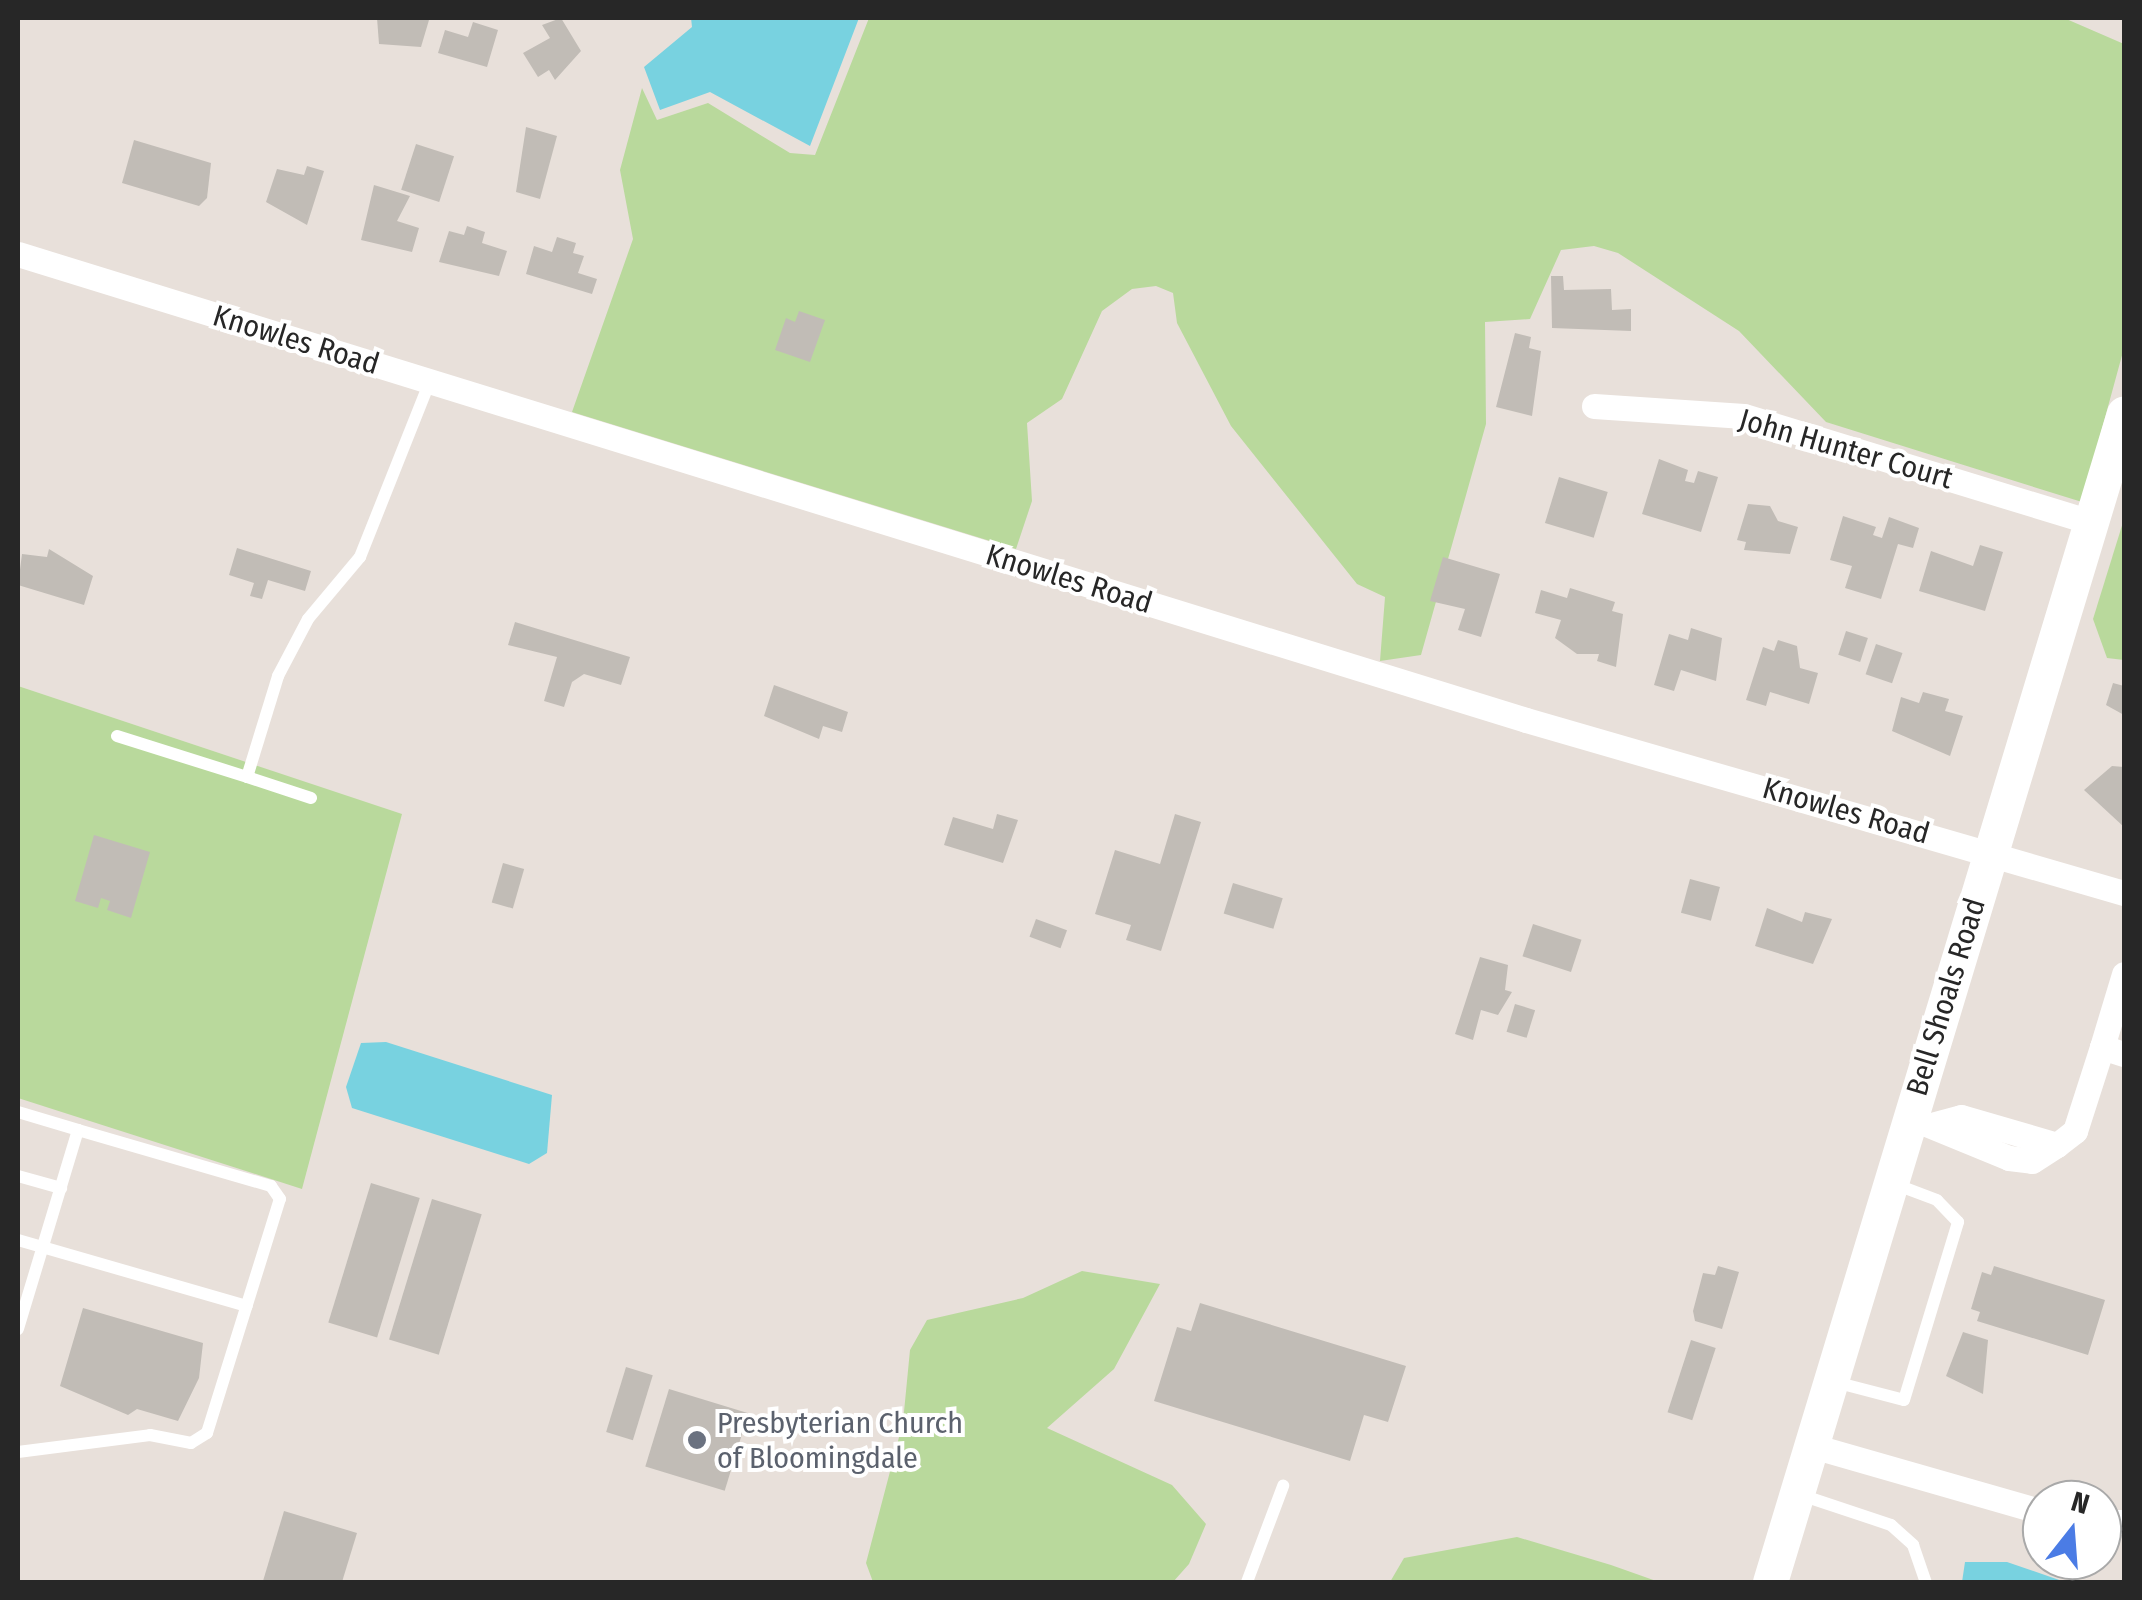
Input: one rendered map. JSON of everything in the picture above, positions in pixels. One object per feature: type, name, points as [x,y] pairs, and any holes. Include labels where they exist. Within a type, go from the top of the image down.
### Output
[{"type":"main road","name":"Bell Shoals Road","points":[[1770,1582],[1889,1182],[1922,1120],[1990,852],[2124,413]]},
{"type":"street","name":"Knowles Road","points":[[18,254],[1508,714],[2124,893]]},
{"type":"street","name":"John Hunter Court","points":[[1594,406],[1744,416],[2092,522]]},
{"type":"street","points":[[1922,1120],[1950,1140],[2000,1156],[2032,1161],[2057,1145],[2075,1131],[2113,1050],[2124,974]]},
{"type":"street","points":[[1922,1120],[1961,1116],[2057,1145]]},
{"type":"street","points":[[2000,1156],[2009,1130]]},
{"type":"street","points":[[1809,1446],[2022,1506]]},
{"type":"lane","points":[[247,777],[278,676],[308,619],[360,557],[430,382]]},
{"type":"lane","points":[[117,736],[311,798]]},
{"type":"lane","points":[[18,1112],[272,1186],[280,1199],[206,1434],[191,1443],[150,1434],[18,1452]]},
{"type":"lane","points":[[18,1329],[78,1130]]},
{"type":"lane","points":[[18,1176],[60,1188]]},
{"type":"lane","points":[[1829,1381],[1904,1400],[1958,1222],[1936,1200],[1889,1182]]},
{"type":"lane","points":[[18,1240],[247,1306]]},
{"type":"lane","points":[[1247,1582],[1282,1486]]},
{"type":"lane","points":[[1795,1494],[1891,1525],[1913,1545],[1926,1582]]},
{"type":"green space","points":[[869,18],[2064,18],[2124,44],[2124,348],[2082,502],[1826,422],[1739,331],[1618,253],[1594,246],[1561,250],[1530,319],[1485,322],[1486,424],[1421,655],[1380,661],[1385,597],[1357,584],[1231,426],[1177,323],[1173,293],[1156,286],[1132,289],[1102,311],[1062,399],[1027,423],[1032,501],[1016,549],[572,412],[633,239],[620,170],[642,88],[657,120],[708,103],[790,153],[815,155]]},
{"type":"green space","points":[[2124,519],[2124,660],[2107,658],[2093,619]]},
{"type":"green space","points":[[18,686],[402,814],[302,1189],[18,1098]]},
{"type":"green space","points":[[1082,1271],[1160,1284],[1114,1369],[1047,1428],[1172,1485],[1206,1524],[1189,1564],[1173,1582],[873,1582],[866,1563],[903,1422],[910,1350],[927,1320],[1023,1298]]},
{"type":"green space","points":[[1517,1537],[1659,1582],[1390,1582],[1404,1558]]},
{"type":"water","points":[[691,18],[859,18],[810,146],[710,92],[660,110],[644,67],[692,27]]},
{"type":"water","points":[[386,1042],[552,1095],[547,1153],[529,1164],[352,1108],[346,1087],[361,1043]]},
{"type":"water","points":[[1965,1562],[2007,1562],[2022,1567],[2022,1580],[2065,1582],[1962,1582]]},
{"type":"building","points":[[377,18],[429,20],[421,47],[379,44]]},
{"type":"building","points":[[561,18],[581,51],[555,80],[549,70],[538,77],[523,53],[550,38],[542,25]]},
{"type":"building","points":[[473,22],[498,30],[487,67],[438,53],[445,30],[468,37]]},
{"type":"building","points":[[526,127],[557,136],[540,199],[516,192]]},
{"type":"building","points":[[134,140],[211,163],[207,198],[199,206],[122,183]]},
{"type":"building","points":[[416,144],[454,156],[439,202],[401,190]]},
{"type":"building","points":[[307,166],[324,171],[307,225],[266,202],[277,169],[304,175]]},
{"type":"building","points":[[374,185],[410,196],[397,221],[419,228],[412,252],[361,240]]},
{"type":"building","points":[[467,226],[485,232],[482,243],[507,251],[499,276],[439,262],[449,231],[464,235]]},
{"type":"building","points":[[557,237],[576,243],[573,253],[584,256],[578,273],[597,279],[592,294],[526,274],[534,246],[552,252]]},
{"type":"building","points":[[1551,276],[1563,276],[1564,290],[1611,289],[1612,310],[1631,309],[1631,331],[1552,328]]},
{"type":"building","points":[[799,311],[825,320],[810,362],[775,350],[786,318],[795,322]]},
{"type":"building","points":[[1515,333],[1531,337],[1529,348],[1541,351],[1532,416],[1496,407]]},
{"type":"building","points":[[1659,459],[1688,470],[1685,481],[1694,483],[1698,471],[1718,477],[1701,532],[1642,514]]},
{"type":"building","points":[[1559,477],[1608,492],[1594,538],[1545,523]]},
{"type":"building","points":[[1748,504],[1770,506],[1778,521],[1798,527],[1790,554],[1744,550],[1746,542],[1737,540]]},
{"type":"building","points":[[1843,516],[1876,527],[1873,535],[1882,538],[1889,517],[1919,528],[1913,548],[1898,544],[1881,599],[1845,588],[1852,566],[1830,560]]},
{"type":"building","points":[[1980,545],[2003,552],[1985,611],[1919,591],[1931,551],[1973,566]]},
{"type":"building","points":[[237,548],[311,571],[305,591],[268,580],[262,599],[250,596],[254,583],[229,575]]},
{"type":"building","points":[[49,549],[93,576],[84,605],[18,585],[22,554],[47,557]]},
{"type":"building","points":[[1443,557],[1500,574],[1481,637],[1458,630],[1465,609],[1430,601]]},
{"type":"building","points":[[1570,588],[1615,602],[1612,611],[1623,614],[1616,667],[1597,661],[1599,654],[1577,654],[1555,638],[1561,620],[1535,613],[1541,590],[1567,598]]},
{"type":"building","points":[[515,622],[630,657],[621,685],[584,674],[572,682],[564,707],[544,701],[557,657],[508,645]]},
{"type":"building","points":[[1691,628],[1722,638],[1716,681],[1681,670],[1674,691],[1654,685],[1669,634],[1688,640]]},
{"type":"building","points":[[1846,631],[1868,638],[1860,662],[1838,655]]},
{"type":"building","points":[[1778,640],[1797,646],[1800,668],[1818,673],[1809,704],[1770,692],[1766,706],[1746,700],[1763,647],[1774,651]]},
{"type":"building","points":[[1876,644],[1902,653],[1892,683],[1866,674]]},
{"type":"building","points":[[2113,683],[2124,686],[2124,715],[2106,705]]},
{"type":"building","points":[[774,685],[848,712],[842,732],[823,726],[819,739],[764,716]]},
{"type":"building","points":[[1923,692],[1949,699],[1945,711],[1963,716],[1950,756],[1892,731],[1901,697],[1919,703]]},
{"type":"building","points":[[2112,766],[2124,767],[2124,827],[2084,790]]},
{"type":"building","points":[[997,814],[1018,820],[1003,863],[944,845],[953,817],[993,829]]},
{"type":"building","points":[[1175,814],[1201,822],[1161,951],[1126,940],[1131,925],[1095,914],[1115,850],[1160,864]]},
{"type":"building","points":[[94,835],[150,852],[131,918],[107,910],[110,901],[101,898],[98,908],[75,901]]},
{"type":"building","points":[[503,863],[524,869],[513,908],[492,902]]},
{"type":"building","points":[[1690,879],[1720,887],[1711,921],[1681,913]]},
{"type":"building","points":[[1233,883],[1283,898],[1273,929],[1224,914]]},
{"type":"building","points":[[1767,908],[1802,922],[1805,912],[1832,919],[1813,964],[1755,946]]},
{"type":"building","points":[[1036,919],[1067,930],[1061,948],[1030,937]]},
{"type":"building","points":[[1533,924],[1582,940],[1571,972],[1522,956]]},
{"type":"building","points":[[1480,957],[1508,965],[1505,990],[1512,992],[1498,1015],[1481,1010],[1473,1040],[1455,1034]]},
{"type":"building","points":[[1515,1004],[1535,1010],[1527,1038],[1507,1032]]},
{"type":"building","points":[[371,1183],[420,1198],[377,1338],[328,1323]]},
{"type":"building","points":[[432,1199],[482,1214],[439,1355],[389,1340]]},
{"type":"building","points":[[1718,1266],[1739,1272],[1722,1329],[1695,1321],[1693,1311],[1703,1273],[1715,1275]]},
{"type":"building","points":[[1994,1266],[2105,1300],[2088,1355],[1977,1321],[1980,1312],[1971,1309],[1982,1272],[1991,1275]]},
{"type":"building","points":[[1200,1303],[1406,1366],[1388,1422],[1364,1415],[1350,1461],[1154,1401],[1177,1327],[1191,1331]]},
{"type":"building","points":[[83,1308],[203,1343],[199,1378],[178,1421],[137,1409],[128,1415],[60,1386]]},
{"type":"building","points":[[1963,1332],[1988,1340],[1983,1394],[1946,1376]]},
{"type":"building","points":[[1691,1340],[1716,1348],[1692,1420],[1668,1412]]},
{"type":"building","points":[[626,1367],[653,1375],[633,1440],[606,1432]]},
{"type":"building","name":"Presbyterian Church of Bloomingdale","points":[[669,1389],[748,1413],[725,1491],[645,1466]]},
{"type":"building","points":[[284,1511],[357,1533],[342,1582],[263,1581]]},
{"type":"place","name":"Presbyterian Church of Bloomingdale","points":[[697,1440]]}]
